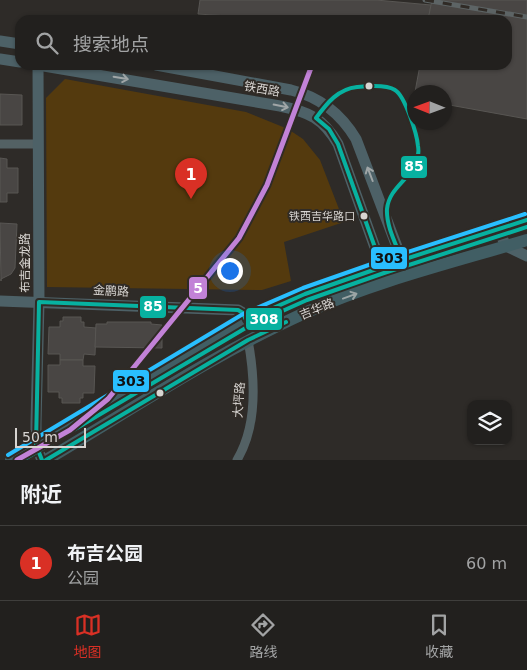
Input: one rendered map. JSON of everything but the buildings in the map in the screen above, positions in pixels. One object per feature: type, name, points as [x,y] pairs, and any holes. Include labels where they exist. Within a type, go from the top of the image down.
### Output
[{"type":"main road","points":[[0,41],[15,43]]},
{"type":"main road","points":[[0,58],[15,61]]},
{"type":"main road","name":"布吉金龙路","points":[[38,70],[39,302],[36,445],[44,460]]},
{"type":"main road","name":"铁西路","points":[[68,70],[280,106],[301,111],[316,118],[329,129],[338,144],[382,267]]},
{"type":"main road","name":"铁西路","points":[[183,70],[291,90],[317,99],[332,109],[356,139],[402,260]]},
{"type":"main road","name":"吉华路","points":[[11,460],[246,320],[305,294],[402,260],[527,220]]},
{"type":"main road","points":[[498,229],[506,246],[527,256]]},
{"type":"main road","name":"吉华路","points":[[44,460],[248,340],[309,311],[394,280],[527,240]]},
{"type":"main road","name":"金鹏路","points":[[0,301],[238,310],[243,313],[246,320]]},
{"type":"street","points":[[0,144],[38,144]]},
{"type":"street","name":"大坪路","points":[[237,460],[242,452],[251,418],[254,386],[253,365],[248,340]]},
{"type":"shaded area","points":[[65,79],[246,112],[288,129],[303,139],[320,160],[344,222],[284,242],[291,281],[262,290],[47,287],[46,98]]},
{"type":"railway","points":[[425,0],[527,17]]},
{"type":"transit line","name":"5","points":[[17,460],[70,430],[108,399],[239,238],[267,185],[310,70]]},
{"type":"transit line","name":"85","points":[[42,460],[36,445],[39,302],[238,310],[243,313],[246,320],[305,294],[382,267],[338,144],[329,129],[316,118],[329,102],[350,88],[382,86],[395,90],[403,100],[413,125],[418,148],[417,160],[412,171],[391,196],[387,209],[390,228],[402,260],[527,220]]},
{"type":"transit line","name":"303","points":[[8,455],[243,314],[303,288],[525,214]]},
{"type":"transit line","name":"308","points":[[23,460],[249,326],[307,300],[527,227]]},
{"type":"transit line","name":"85","points":[[46,460],[248,340],[286,322]]},
{"type":"place","name":"布吉公园","points":[[191,199]]},
{"type":"place","name":"铁西吉华路口","points":[[364,216]]}]
